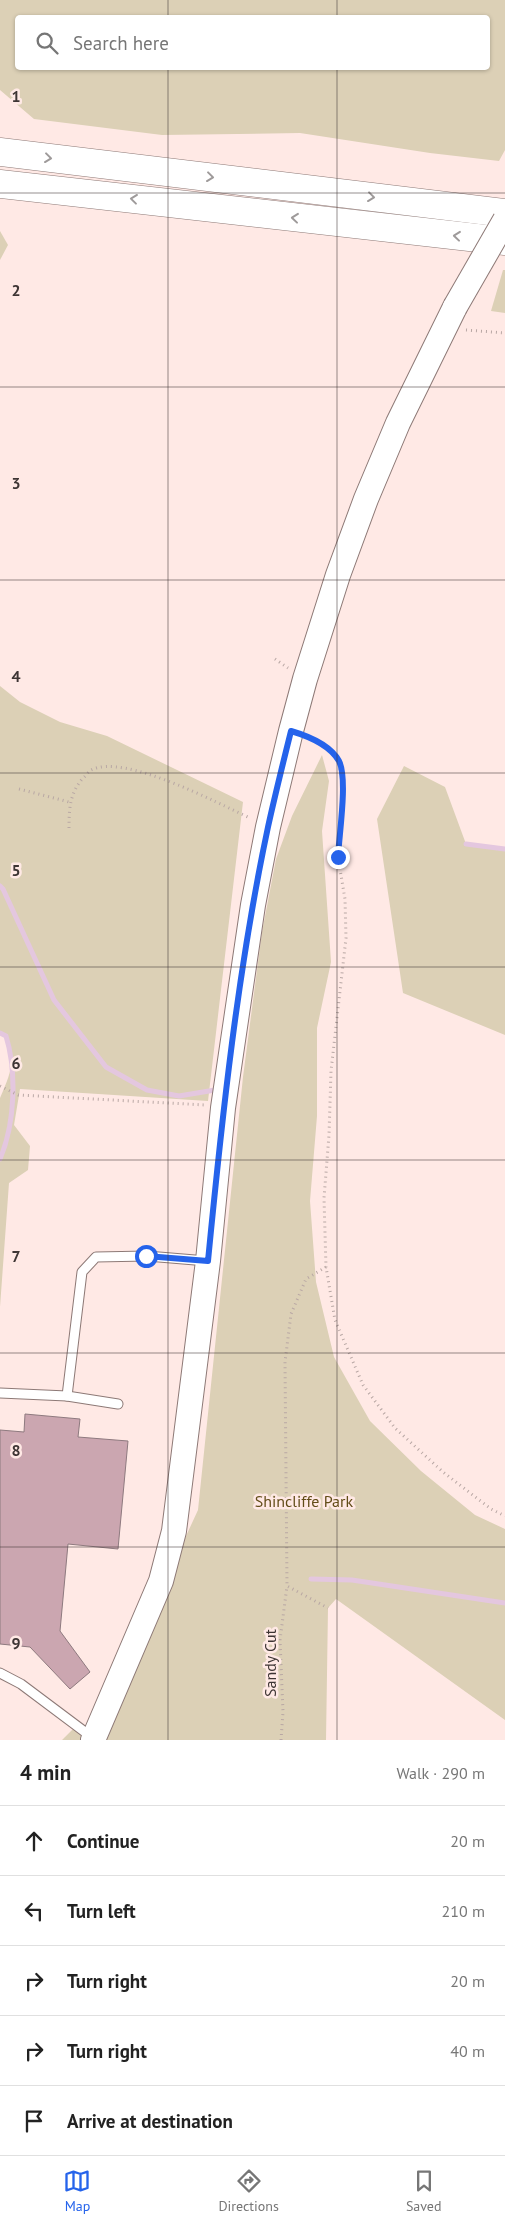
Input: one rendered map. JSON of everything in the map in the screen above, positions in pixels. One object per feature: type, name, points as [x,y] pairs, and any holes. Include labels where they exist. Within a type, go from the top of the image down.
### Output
[{"type":"highway","points":[[0,152],[505,213]]},
{"type":"highway","points":[[0,184],[505,241]]},
{"type":"main road","points":[[93,1739],[161,1581],[174,1531],[208,1261],[223,1108],[254,905],[268,827],[305,679],[335,584],[366,499],[398,422],[451,316],[505,220]]},
{"type":"lane","points":[[67,1396],[82,1272],[96,1257],[146,1256],[208,1261]]},
{"type":"lane","points":[[0,1393],[67,1396],[118,1404]]},
{"type":"lane","points":[[0,1673],[20,1684],[93,1739]]},
{"type":"path","points":[[451,316],[474,332],[505,333]]},
{"type":"path","points":[[291,731],[304,734],[328,748],[339,762],[343,788],[338,857],[345,899],[346,938],[331,1071],[329,1135],[324,1198],[326,1267],[335,1320],[363,1385],[395,1428],[443,1472],[491,1509],[505,1516]]},
{"type":"path","points":[[69,828],[69,802],[77,785],[91,770],[111,766],[137,770],[226,807],[268,827]]},
{"type":"path","points":[[19,789],[69,802]]},
{"type":"path","points":[[0,1086],[18,1094],[143,1101],[223,1108]]},
{"type":"path","name":"Sandy Cut","points":[[281,1740],[283,1712],[280,1640],[287,1586],[285,1362],[291,1314],[306,1279],[326,1267]]},
{"type":"path","points":[[287,1586],[328,1608]]},
{"type":"green space","points":[[0,0],[505,0],[505,150],[499,161],[430,153],[300,133],[162,135],[34,119],[0,90]]},
{"type":"green space","points":[[0,231],[8,245],[0,260]]},
{"type":"green space","points":[[503,270],[505,270],[505,313],[491,311]]},
{"type":"green space","points":[[0,686],[20,702],[60,722],[107,736],[243,802],[208,1101],[20,1089],[14,1125],[30,1146],[28,1170],[9,1183],[0,1307],[0,1098],[11,1068],[11,1054],[7,1036],[0,1033]]},
{"type":"green space","name":"Shincliffe Park","points":[[322,755],[329,781],[322,831],[331,962],[317,1028],[317,1116],[310,1201],[316,1282],[334,1357],[370,1421],[421,1471],[475,1515],[505,1529],[505,1720],[336,1599],[328,1608],[326,1740],[62,1740],[76,1726],[93,1738],[198,1510],[243,1077],[262,932],[276,859],[292,816]]},
{"type":"green space","points":[[404,766],[445,787],[466,844],[505,849],[505,1035],[403,993],[377,819]]},
{"type":"building","points":[[25,1414],[80,1419],[78,1437],[128,1441],[118,1549],[68,1544],[60,1631],[90,1672],[70,1689],[30,1647],[0,1644],[0,1430],[24,1432]]},
{"type":"waterway","points":[[466,844],[505,849]]},
{"type":"waterway","points":[[0,886],[54,1000],[106,1067],[147,1090],[179,1096],[215,1090]]},
{"type":"waterway","points":[[0,1033],[6,1036],[10,1050],[13,1082],[9,1130],[0,1159]]},
{"type":"waterway","points":[[311,1579],[352,1580],[505,1603]]},
{"type":"route","points":[[146,1256],[208,1261],[223,1108],[254,905],[268,827],[291,731],[304,734],[328,748],[339,762],[343,788],[338,857]]}]
